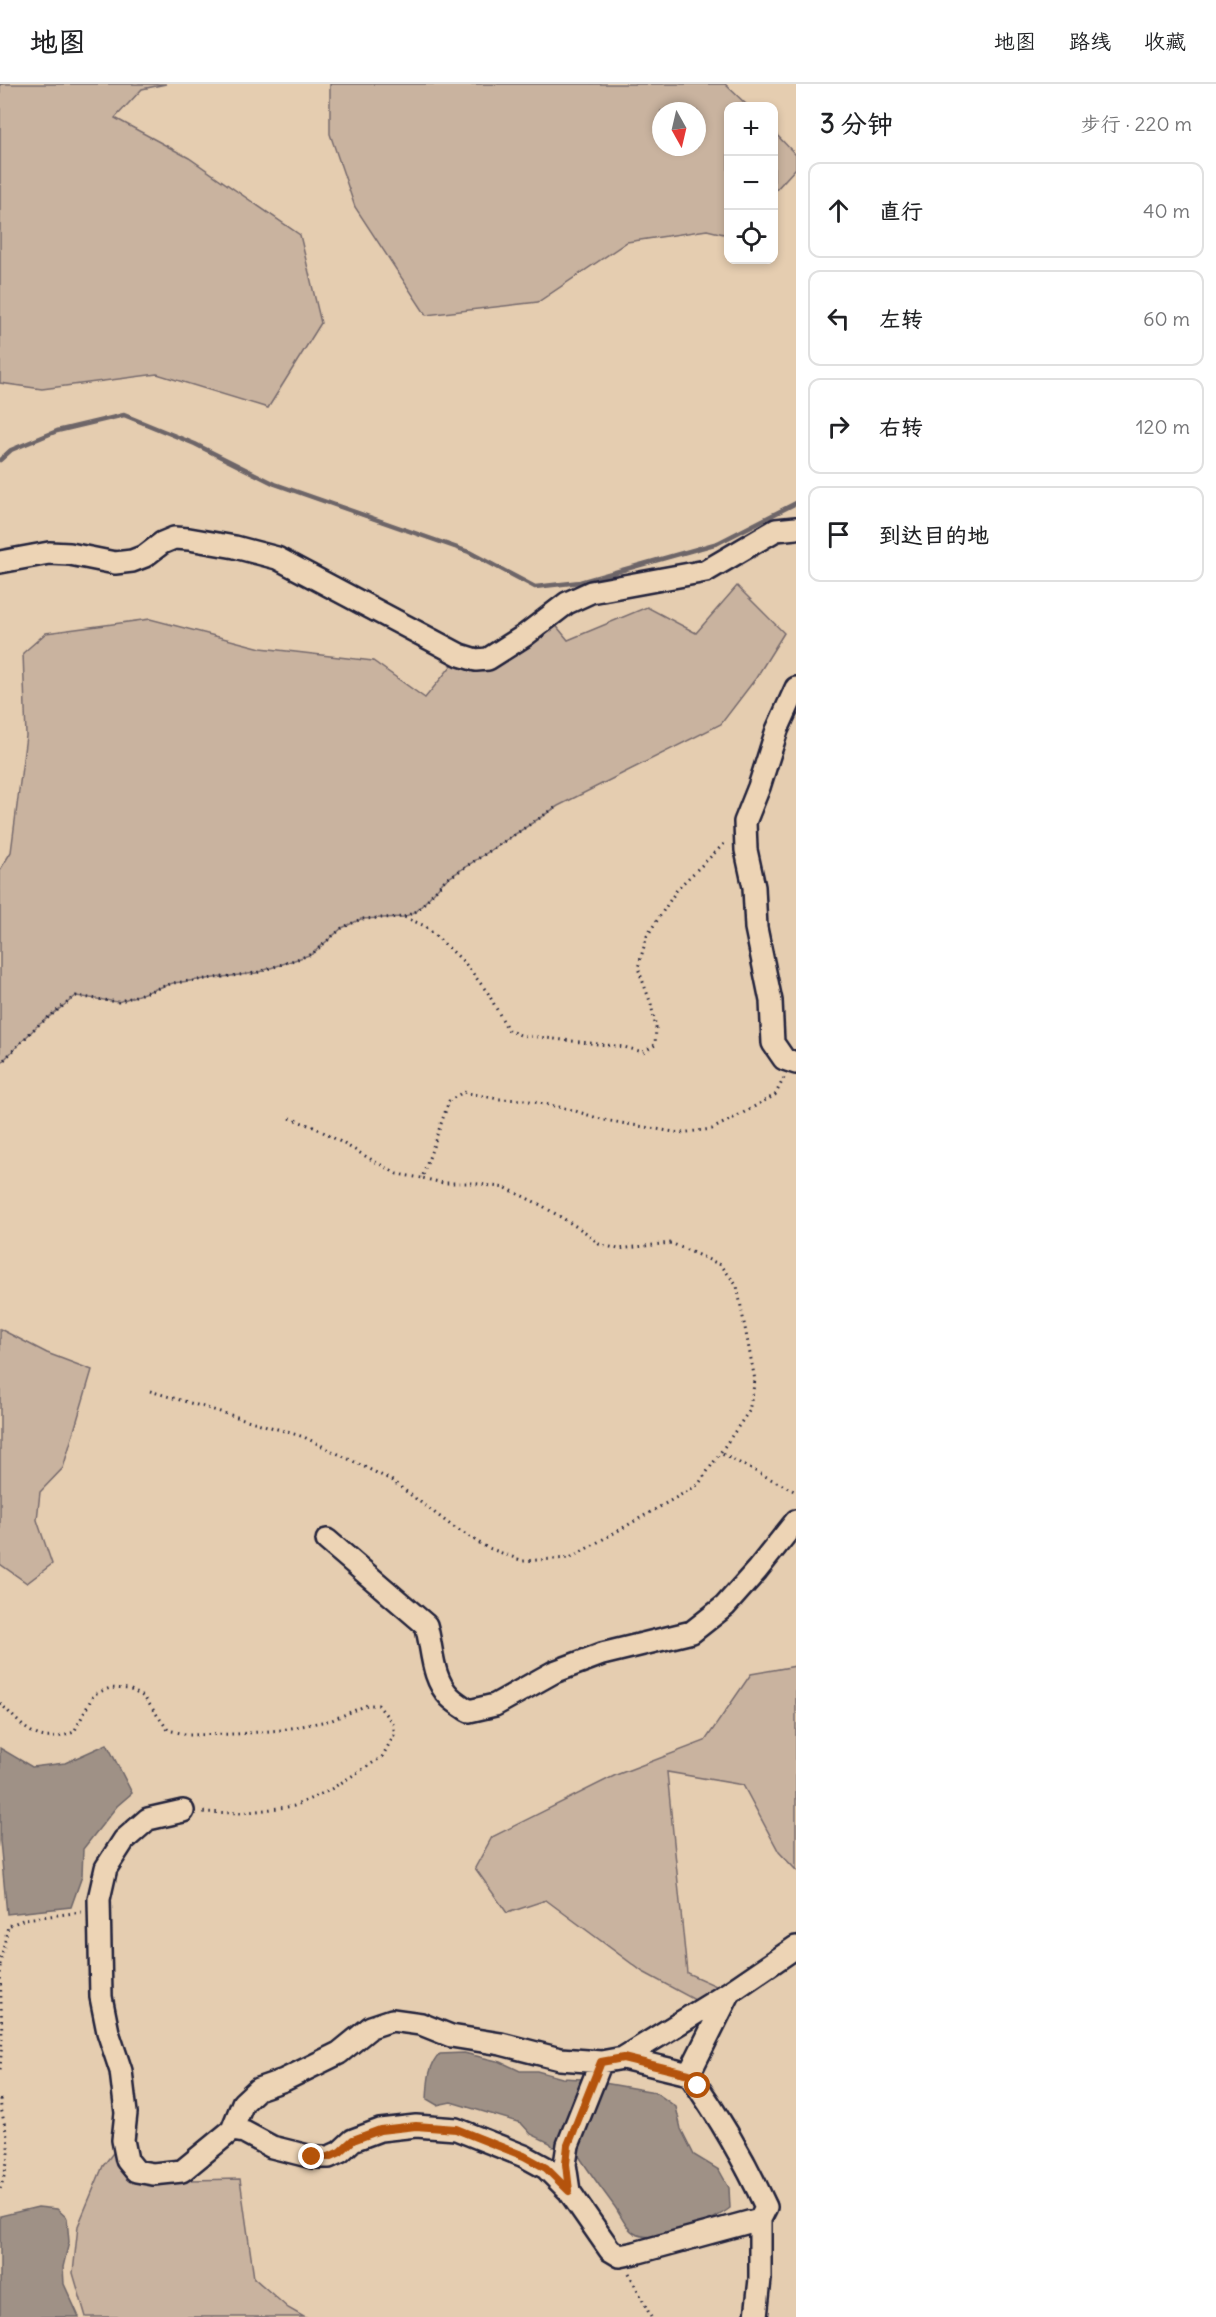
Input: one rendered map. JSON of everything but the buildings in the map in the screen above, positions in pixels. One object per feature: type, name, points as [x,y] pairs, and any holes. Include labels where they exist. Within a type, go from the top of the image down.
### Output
[{"type":"street","points":[[0,562],[49,553],[70,554],[115,563],[132,561],[145,556],[162,543],[174,538],[189,538],[277,558],[460,655],[476,660],[488,659],[524,636],[567,603],[591,592],[706,571],[776,530],[796,528]]},
{"type":"street","points":[[790,1061],[773,1043],[771,1001],[756,928],[754,887],[746,850],[745,822],[777,730],[796,688]]},
{"type":"street","points":[[327,1540],[426,1625],[435,1674],[449,1697],[469,1711],[495,1705],[554,1672],[602,1653],[692,1632],[725,1606],[796,1521]]},
{"type":"street","points":[[183,1811],[148,1819],[124,1840],[106,1868],[99,1899],[100,1996],[108,2032],[121,2071],[126,2113],[123,2140],[127,2160],[136,2170],[153,2175],[182,2171],[232,2130],[243,2103],[258,2089],[284,2080],[339,2053],[371,2026],[392,2020],[421,2024],[451,2036],[501,2044],[560,2060],[601,2062],[623,2058],[730,1992],[796,1947]]},
{"type":"street","points":[[689,2074],[730,1992]]},
{"type":"street","points":[[623,2058],[689,2074],[734,2146],[761,2195],[766,2207],[760,2219],[760,2279],[756,2317]]},
{"type":"street","points":[[569,2191],[566,2164],[568,2145],[601,2062]]},
{"type":"street","points":[[232,2130],[244,2132],[272,2147],[312,2157],[329,2157],[340,2152],[353,2140],[380,2130],[416,2126],[456,2129],[524,2156],[546,2168],[569,2191],[610,2250],[620,2256],[760,2219]]},
{"type":"path","points":[[0,1064],[36,1027],[76,996],[118,1002],[173,983],[256,973],[312,954],[342,928],[361,919],[404,917],[417,911],[444,881],[558,806]]},
{"type":"path","points":[[404,917],[425,926],[464,962],[488,993],[508,1030],[520,1035],[624,1047],[643,1052],[655,1045],[656,1028],[651,1004],[638,968],[647,936],[678,888],[745,822]]},
{"type":"path","points":[[422,1178],[449,1101],[463,1092],[498,1099],[524,1100],[569,1109],[604,1120],[680,1133],[712,1129],[775,1095],[790,1061]]},
{"type":"path","points":[[150,1391],[304,1437],[391,1480],[452,1526],[486,1547],[523,1561],[570,1558],[698,1485],[749,1411],[755,1380],[737,1286],[721,1265],[671,1243],[618,1249],[598,1244],[585,1232],[541,1204],[506,1188],[472,1183],[443,1183],[397,1174],[316,1128],[290,1118]]},
{"type":"path","points":[[720,1453],[796,1492]]},
{"type":"path","points":[[0,1703],[26,1729],[44,1738],[60,1738],[74,1732],[94,1694],[110,1688],[129,1689],[144,1697],[168,1730],[189,1735],[281,1730],[332,1720],[367,1705],[378,1705],[394,1725],[394,1735],[382,1756],[328,1791],[294,1806],[242,1813],[183,1811]]},
{"type":"path","points":[[0,2070],[2,2039],[0,1965],[8,1926],[25,1919],[99,1910]]},
{"type":"path","points":[[0,2099],[7,2136],[7,2168],[0,2189]]},
{"type":"path","points":[[620,2256],[651,2317]]},
{"type":"shaded area","points":[[0,84],[166,84],[142,89],[115,118],[189,158],[300,235],[321,323],[268,408],[157,374],[42,389],[0,383]]},
{"type":"shaded area","points":[[330,84],[725,84],[744,102],[724,102],[724,234],[707,230],[627,242],[538,302],[426,315],[355,207],[330,134]]},
{"type":"shaded area","points":[[778,136],[796,155],[796,168],[778,188]]},
{"type":"shaded area","points":[[737,586],[784,633],[756,678],[721,724],[558,806],[444,881],[417,911],[404,917],[361,919],[342,928],[312,954],[256,973],[173,983],[118,1002],[76,996],[36,1027],[0,1064],[0,870],[11,852],[26,736],[23,653],[46,633],[150,619],[261,648],[373,661],[425,698],[460,655],[476,660],[549,617],[568,640],[647,607],[696,633]]},
{"type":"shaded area","points":[[0,1329],[47,1353],[92,1370],[63,1468],[40,1492],[37,1520],[52,1564],[27,1583],[0,1564]]},
{"type":"shaded area","points":[[796,1666],[796,1870],[779,1852],[743,1785],[667,1772],[687,1973],[730,1992],[706,2006],[643,1972],[546,1900],[507,1913],[475,1868],[492,1837],[616,1775],[705,1741],[751,1674]]},
{"type":"shaded area","points":[[107,1744],[132,1793],[117,1806],[83,1849],[82,1876],[71,1907],[7,1914],[0,1841],[0,1748],[32,1767],[65,1763]]},
{"type":"shaded area","points":[[464,2053],[501,2062],[520,2071],[537,2071],[562,2078],[581,2079],[558,2145],[553,2147],[550,2143],[531,2134],[521,2123],[451,2102],[437,2105],[427,2099],[429,2075],[436,2058],[440,2054]]},
{"type":"shaded area","points":[[604,2083],[655,2092],[676,2107],[681,2129],[694,2155],[719,2170],[729,2188],[730,2208],[711,2220],[684,2231],[656,2237],[644,2236],[631,2231],[577,2153]]},
{"type":"shaded area","points":[[123,2140],[127,2160],[182,2171],[190,2180],[240,2179],[254,2278],[288,2308],[304,2317],[86,2317],[73,2273],[78,2226],[103,2166]]},
{"type":"shaded area","points":[[38,2207],[57,2209],[67,2218],[69,2242],[63,2267],[64,2284],[79,2317],[0,2317],[0,2216]]},
{"type":"waterway","points":[[0,460],[11,450],[57,431],[124,415],[195,444],[275,484],[469,552],[535,587],[580,582],[718,543],[796,503]]},
{"type":"route","points":[[312,2157],[329,2157],[340,2152],[353,2140],[380,2130],[416,2126],[456,2129],[524,2156],[546,2168],[569,2191],[566,2164],[568,2145],[601,2062],[623,2058],[689,2074],[698,2086]]}]
